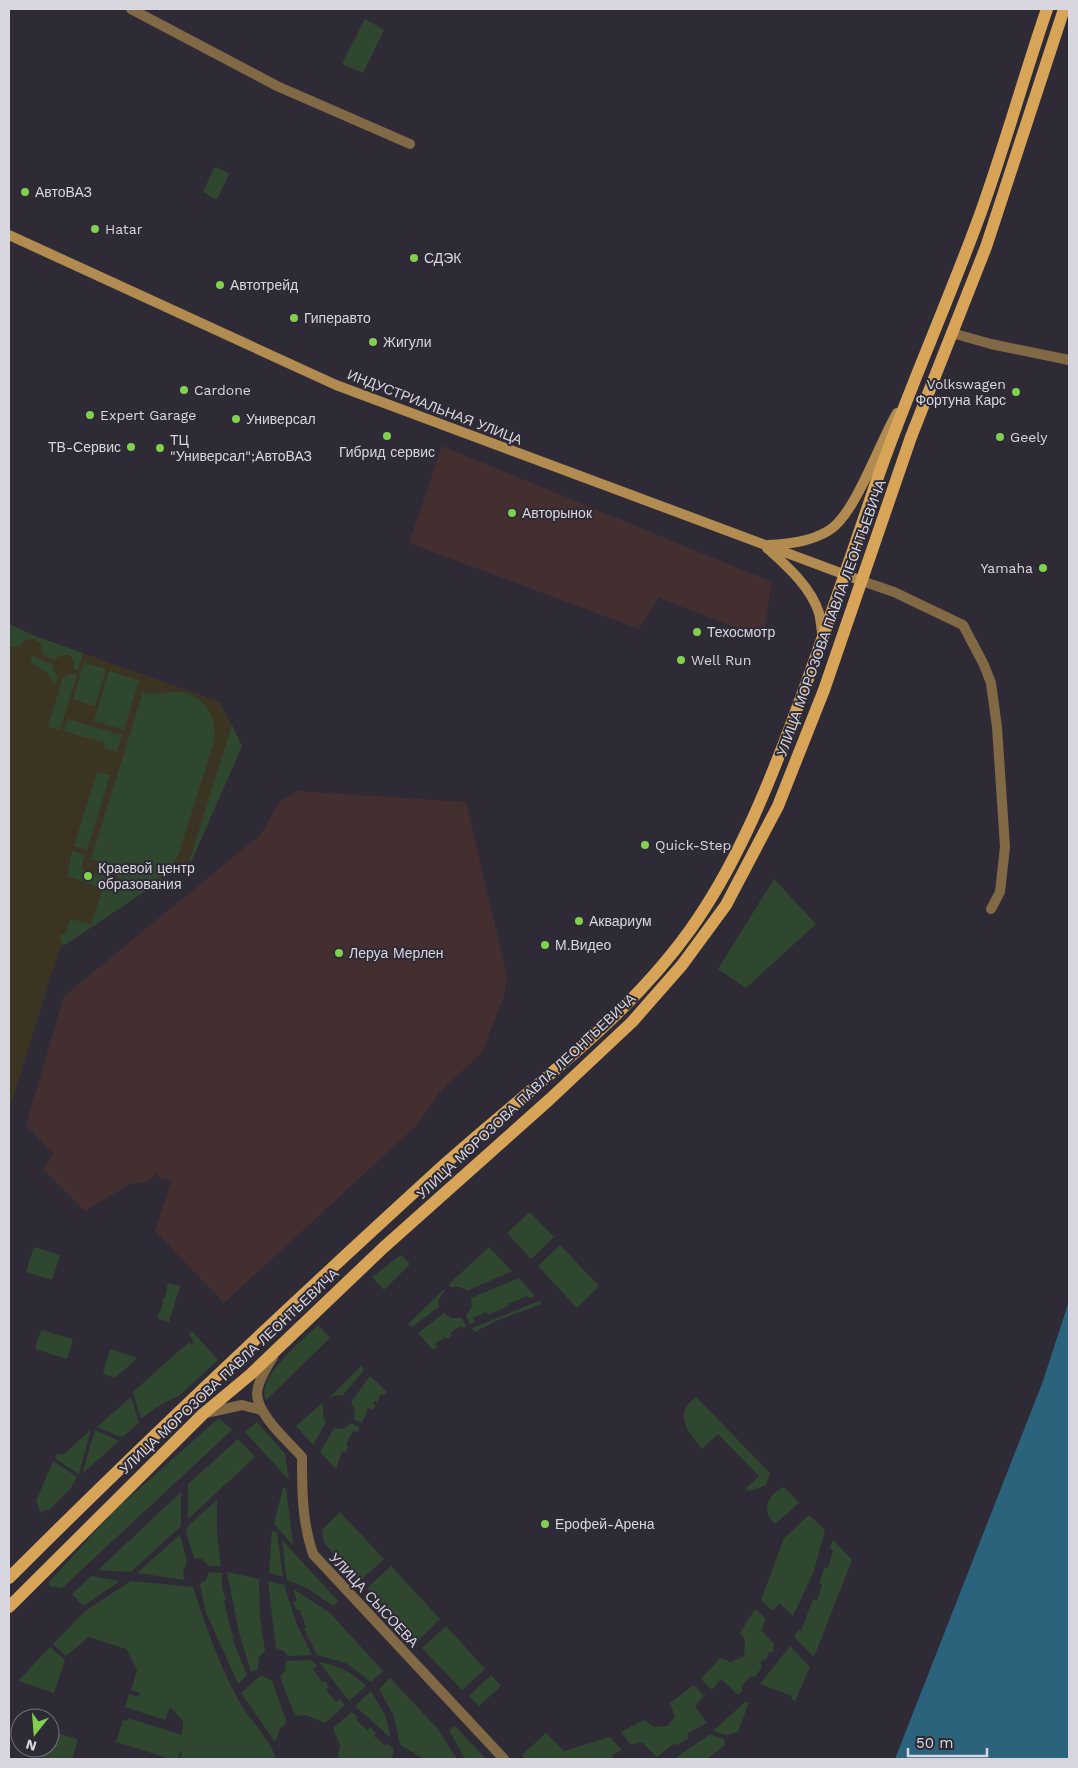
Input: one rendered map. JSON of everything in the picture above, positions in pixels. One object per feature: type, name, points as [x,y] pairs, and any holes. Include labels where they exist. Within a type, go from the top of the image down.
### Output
[{"type":"main road","name":"УЛИЦА МОРОЗОВА ПАВЛА ЛЕОНТЬЕВИЧА","points":[[9,1578],[244,1352],[416,1191],[492,1122],[545,1079],[610,1021],[663,964],[691,928],[737,852],[768,787],[832,616],[908,396],[980,214],[1047,9]]},
{"type":"main road","name":"УЛИЦА МОРОЗОВА ПАВЛА ЛЕОНТЬЕВИЧА","points":[[9,1607],[203,1414],[251,1374],[383,1248],[632,1022],[706,935],[744,874],[778,806],[824,690],[911,437],[995,222],[1064,9]]},
{"type":"main road","name":"ИНДУСТРИАЛЬНАЯ УЛИЦА","points":[[9,235],[336,384],[862,581]]},
{"type":"main road","points":[[765,545],[795,543],[813,538],[829,531],[841,521],[852,506],[887,430],[908,396]]},
{"type":"main road","points":[[765,545],[798,579],[819,613],[823,638],[809,676]]},
{"type":"street","points":[[131,9],[277,86],[410,144]]},
{"type":"street","points":[[952,333],[991,344],[1069,360]]},
{"type":"street","points":[[862,581],[894,592],[963,626],[984,665],[991,683],[997,727],[1005,847],[1000,892],[990,909]]},
{"type":"street","points":[[203,1414],[242,1406],[261,1410],[257,1392],[263,1375],[278,1347]]},
{"type":"street","name":"УЛИЦА СЫСОЕВА","points":[[261,1410],[302,1457],[301,1495],[307,1537],[313,1554],[504,1759]]},
{"type":"shaded area","name":"Авторынок","points":[[442,446],[772,582],[763,638],[659,598],[639,629],[409,543]]},
{"type":"shaded area","name":"Краевой центр образования","points":[[9,624],[35,636],[220,702],[242,746],[192,860],[60,948],[9,1110]]},
{"type":"shaded area","points":[[297,791],[466,802],[507,976],[504,996],[482,1052],[440,1092],[416,1126],[224,1303],[155,1231],[172,1179],[163,1180],[156,1174],[147,1182],[130,1184],[85,1211],[43,1169],[53,1154],[26,1125],[64,996],[260,835],[280,802]]},
{"type":"green space","points":[[365,19],[384,30],[363,73],[344,65],[343,62]]},
{"type":"green space","points":[[217,167],[229,174],[217,199],[215,199],[203,192],[214,168]]},
{"type":"green space","points":[[9,624],[35,636],[83,653],[78,670],[74,669],[74,661],[69,655],[61,655],[54,660],[42,654],[41,644],[34,639],[25,640],[19,647],[9,646]]},
{"type":"green space","points":[[32,656],[52,664],[54,672],[58,675],[55,685],[46,672],[30,662]]},
{"type":"green space","points":[[84,663],[106,669],[95,706],[73,699]]},
{"type":"green space","points":[[109,671],[139,680],[124,730],[94,721]]},
{"type":"green space","points":[[72,674],[77,675],[60,730],[48,727],[63,677]]},
{"type":"green space","points":[[143,692],[157,694],[177,692],[187,693],[195,697],[208,709],[212,717],[215,735],[178,856],[167,873],[151,881],[135,883],[118,878],[103,862],[91,859]]},
{"type":"green space","points":[[68,719],[122,735],[117,752],[104,748],[105,743],[64,731]]},
{"type":"green space","points":[[232,725],[242,746],[192,860],[189,862]]},
{"type":"green space","points":[[97,772],[110,775],[87,850],[74,846]]},
{"type":"green space","points":[[72,851],[85,855],[81,869],[147,890],[65,945],[61,942],[60,934],[65,935],[70,919],[91,924],[103,888],[67,876]]},
{"type":"green space","points":[[774,879],[816,924],[746,988],[718,969]]},
{"type":"green space","points":[[530,1212],[554,1237],[531,1259],[507,1233]]},
{"type":"green space","points":[[560,1245],[599,1286],[577,1308],[538,1266]]},
{"type":"green space","points":[[34,1247],[60,1255],[52,1280],[26,1272]]},
{"type":"green space","points":[[489,1247],[512,1271],[467,1291],[460,1287],[450,1287],[449,1284]]},
{"type":"green space","points":[[401,1255],[410,1264],[384,1290],[372,1277]]},
{"type":"green space","points":[[519,1278],[535,1296],[530,1298],[527,1296],[488,1315],[486,1312],[473,1318],[475,1322],[470,1324],[466,1316],[472,1307],[471,1298]]},
{"type":"green space","points":[[168,1283],[180,1286],[169,1322],[157,1318],[163,1304],[162,1300],[165,1297]]},
{"type":"green space","points":[[445,1290],[438,1301],[439,1307],[412,1327],[408,1324]]},
{"type":"green space","points":[[539,1301],[542,1304],[498,1320],[475,1332],[472,1328]]},
{"type":"green space","points":[[444,1313],[451,1318],[462,1318],[466,1327],[463,1328],[461,1326],[450,1333],[452,1335],[447,1339],[445,1337],[435,1344],[437,1347],[433,1350],[418,1333]]},
{"type":"green space","points":[[318,1325],[330,1338],[266,1400],[264,1391],[267,1381],[282,1360]]},
{"type":"green space","points":[[41,1330],[73,1339],[67,1359],[35,1349]]},
{"type":"green space","points":[[192,1331],[218,1360],[180,1395],[157,1407],[141,1419],[133,1392],[189,1342],[191,1344],[194,1343],[189,1334]]},
{"type":"green space","points":[[110,1349],[135,1357],[136,1359],[115,1378],[103,1374]]},
{"type":"green space","points":[[361,1366],[364,1370],[343,1395],[333,1396],[327,1400]]},
{"type":"green space","points":[[370,1376],[387,1392],[384,1395],[381,1394],[377,1402],[373,1403],[375,1406],[372,1410],[368,1408],[362,1423],[354,1419],[355,1409],[351,1402]]},
{"type":"green space","points":[[131,1397],[139,1423],[122,1437],[97,1427]]},
{"type":"green space","points":[[696,1397],[770,1473],[766,1485],[751,1491],[745,1489],[759,1476],[718,1434],[702,1449],[697,1443],[688,1430],[684,1416],[689,1403]]},
{"type":"green space","points":[[321,1404],[323,1405],[323,1415],[326,1422],[313,1445],[296,1426]]},
{"type":"green space","points":[[219,1418],[232,1430],[62,1588],[49,1586],[49,1582],[115,1510]]},
{"type":"green space","points":[[257,1422],[285,1454],[289,1480],[245,1432]]},
{"type":"green space","points":[[351,1423],[359,1427],[358,1432],[353,1431],[346,1444],[348,1446],[346,1452],[342,1451],[336,1469],[320,1452],[334,1428],[343,1429]]},
{"type":"green space","points":[[91,1430],[79,1474],[57,1460],[55,1456],[57,1454],[63,1455]]},
{"type":"green space","points":[[95,1430],[119,1441],[82,1474]]},
{"type":"green space","points":[[238,1439],[255,1457],[188,1519],[188,1484]]},
{"type":"green space","points":[[53,1461],[77,1477],[71,1488],[49,1510],[44,1510],[41,1513],[36,1501]]},
{"type":"green space","points":[[784,1487],[799,1503],[775,1524],[768,1514],[768,1503],[778,1490]]},
{"type":"green space","points":[[283,1488],[286,1488],[293,1545],[274,1524]]},
{"type":"green space","points":[[181,1492],[181,1526],[131,1572],[98,1570]]},
{"type":"green space","points":[[217,1500],[217,1533],[221,1566],[209,1566],[202,1559],[194,1558],[186,1531],[188,1526]]},
{"type":"green space","points":[[340,1512],[384,1559],[360,1581],[324,1543],[322,1530]]},
{"type":"green space","points":[[809,1515],[825,1530],[814,1571],[793,1616],[779,1603],[773,1611],[761,1600],[784,1538]]},
{"type":"green space","points":[[272,1530],[277,1533],[283,1577],[269,1573]]},
{"type":"green space","points":[[180,1535],[187,1561],[183,1573],[185,1580],[137,1573]]},
{"type":"green space","points":[[282,1540],[338,1601],[333,1606],[307,1588],[287,1580]]},
{"type":"green space","points":[[833,1540],[852,1560],[814,1657],[794,1637],[798,1630],[801,1631],[813,1599],[817,1601],[822,1585],[819,1583],[825,1567],[828,1568],[833,1551],[830,1548]]},
{"type":"green space","points":[[391,1566],[440,1619],[417,1642],[367,1588]]},
{"type":"green space","points":[[209,1572],[222,1573],[222,1588],[226,1600],[224,1601],[234,1637],[232,1638],[247,1675],[238,1684],[205,1610],[200,1584],[206,1580]]},
{"type":"green space","points":[[227,1572],[259,1579],[260,1618],[265,1651],[259,1657],[258,1669],[251,1672],[239,1633]]},
{"type":"green space","points":[[91,1576],[120,1581],[83,1606],[72,1594]]},
{"type":"green space","points":[[131,1581],[193,1587],[225,1674],[244,1708],[265,1737],[276,1759],[180,1759],[182,1753],[180,1752],[177,1759],[171,1759],[116,1742],[123,1720],[127,1721],[128,1718],[182,1735],[183,1721],[170,1707],[165,1720],[125,1707],[129,1694],[139,1697],[140,1693],[131,1690],[137,1670],[126,1649],[89,1637],[66,1656],[53,1644],[85,1611]]},
{"type":"green space","points":[[268,1581],[284,1585],[297,1625],[312,1655],[288,1656],[284,1651],[276,1648]]},
{"type":"green space","points":[[293,1589],[329,1612],[383,1671],[371,1682],[346,1663],[317,1655],[304,1629],[306,1627],[300,1610],[297,1610],[293,1602],[297,1601]]},
{"type":"green space","points":[[755,1609],[766,1619],[761,1630],[774,1644],[773,1653],[769,1652],[767,1654],[768,1656],[765,1660],[763,1659],[760,1663],[762,1667],[755,1677],[751,1676],[741,1687],[743,1690],[738,1695],[721,1679],[712,1690],[701,1679],[720,1658],[731,1662],[744,1656],[745,1640],[740,1633]]},
{"type":"green space","points":[[446,1626],[485,1669],[462,1690],[422,1648]]},
{"type":"green space","points":[[790,1646],[810,1667],[795,1701],[791,1699],[792,1696],[760,1684]]},
{"type":"green space","points":[[50,1647],[65,1660],[54,1693],[18,1681]]},
{"type":"green space","points":[[312,1660],[317,1666],[313,1669],[322,1682],[325,1681],[329,1687],[326,1690],[336,1702],[340,1699],[345,1705],[325,1723],[306,1715],[295,1716],[280,1677],[285,1671],[286,1661]]},
{"type":"green space","points":[[319,1662],[344,1670],[366,1686],[349,1701]]},
{"type":"green space","points":[[261,1675],[272,1681],[287,1722],[280,1729],[275,1742],[241,1693]]},
{"type":"green space","points":[[491,1675],[501,1686],[479,1706],[469,1696]]},
{"type":"green space","points":[[390,1678],[437,1728],[457,1759],[424,1759],[400,1745],[394,1716],[379,1689]]},
{"type":"green space","points":[[694,1685],[704,1696],[695,1706],[707,1723],[687,1734],[689,1738],[677,1745],[675,1743],[657,1757],[642,1742],[631,1745],[621,1732],[644,1720],[654,1727],[667,1726],[675,1717],[670,1703]]},
{"type":"green space","points":[[371,1691],[385,1715],[391,1738],[355,1706]]},
{"type":"green space","points":[[745,1702],[749,1702],[738,1732],[726,1735],[713,1731]]},
{"type":"green space","points":[[352,1712],[358,1717],[356,1720],[367,1730],[370,1727],[376,1733],[374,1736],[386,1746],[388,1744],[394,1749],[392,1759],[338,1759],[340,1745],[333,1728]]},
{"type":"green space","points":[[455,1726],[486,1759],[465,1759],[449,1730]]},
{"type":"green space","points":[[546,1733],[564,1751],[610,1737],[622,1750],[612,1755],[615,1759],[526,1759],[522,1755]]},
{"type":"green space","points":[[60,1734],[78,1739],[72,1759],[42,1759],[60,1758]]},
{"type":"green space","points":[[710,1734],[724,1739],[725,1745],[707,1759],[674,1759]]},
{"type":"water","points":[[1069,1301],[1069,1759],[895,1759],[1043,1381]]},
{"type":"place","name":"АвтоВАЗ","points":[[25,192]]},
{"type":"place","name":"Hatar","points":[[95,229]]},
{"type":"place","name":"СДЭК","points":[[414,258]]},
{"type":"place","name":"Автотрейд","points":[[220,285]]},
{"type":"place","name":"Гиперавто","points":[[294,318]]},
{"type":"place","name":"Жигули","points":[[373,342]]},
{"type":"place","name":"Cardone","points":[[184,390]]},
{"type":"place","name":"Volkswagen Фортуна Карс","points":[[1016,392]]},
{"type":"place","name":"Expert Garage","points":[[90,415]]},
{"type":"place","name":"Универсал","points":[[236,419]]},
{"type":"place","name":"Гибрид сервис","points":[[387,436]]},
{"type":"place","name":"Geely","points":[[1000,437]]},
{"type":"place","name":"ТВ-Сервис","points":[[131,447]]},
{"type":"place","name":"ТЦ \"Универсал\";АвтоВАЗ","points":[[160,448]]},
{"type":"place","name":"Авторынок","points":[[512,513]]},
{"type":"place","name":"Yamaha","points":[[1043,568]]},
{"type":"place","name":"Техосмотр","points":[[697,632]]},
{"type":"place","name":"Well Run","points":[[681,660]]},
{"type":"place","name":"Quick-Step","points":[[645,845]]},
{"type":"place","name":"Краевой центр образования","points":[[88,876]]},
{"type":"place","name":"Аквариум","points":[[579,921]]},
{"type":"place","name":"М.Видео","points":[[545,945]]},
{"type":"place","name":"Леруа Мерлен","points":[[339,953]]},
{"type":"place","name":"Ерофей-Арена","points":[[545,1524]]}]
